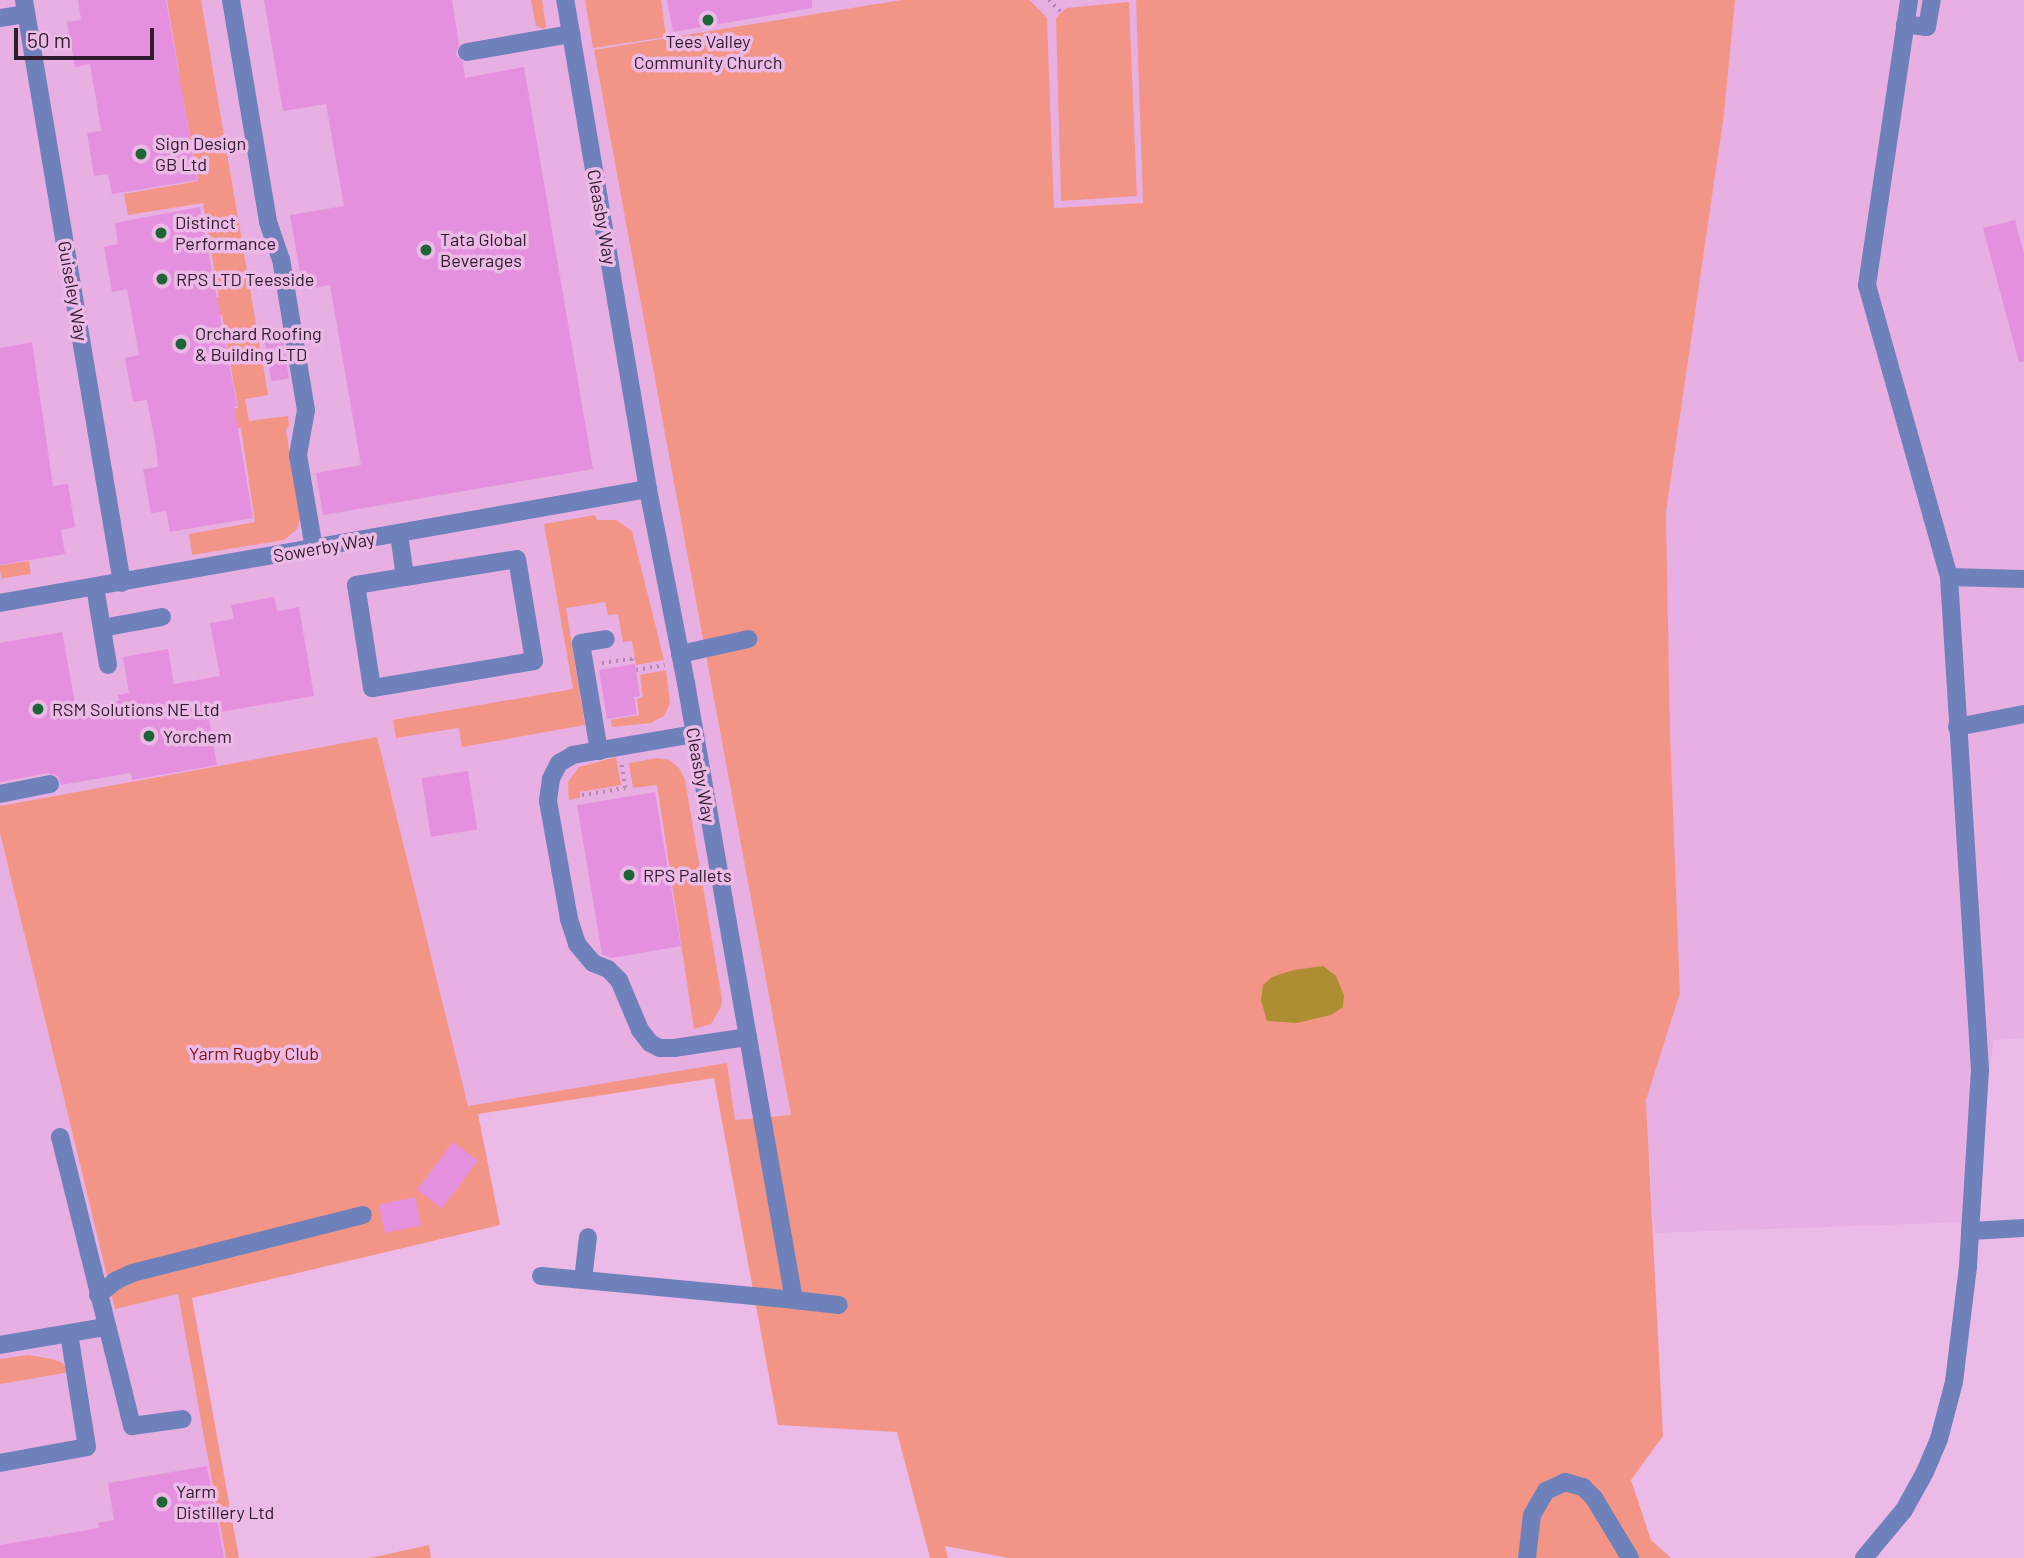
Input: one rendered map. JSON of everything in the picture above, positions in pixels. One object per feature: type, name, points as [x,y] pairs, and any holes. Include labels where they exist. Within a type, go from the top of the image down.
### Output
[{"type":"street","points":[[231,0],[268,222],[281,259],[306,410],[298,455],[314,549]]},
{"type":"street","name":"Cleasby Way","points":[[565,0],[675,659],[694,734],[794,1300]]},
{"type":"street","points":[[1864,1558],[1904,1510],[1939,1439],[1954,1382],[1970,1231],[1980,1070],[1948,577],[1867,285],[1909,0]]},
{"type":"street","points":[[1905,24],[1927,27],[1932,0]]},
{"type":"street","points":[[0,18],[25,7]]},
{"type":"street","name":"Guiseley Way","points":[[25,7],[122,583]]},
{"type":"street","points":[[467,52],[571,34]]},
{"type":"street","name":"Sowerby Way","points":[[0,603],[648,489]]},
{"type":"street","points":[[398,534],[405,577]]},
{"type":"street","points":[[517,559],[534,661],[372,688],[356,585],[405,577],[517,559]]},
{"type":"street","points":[[1948,577],[2024,579]]},
{"type":"street","points":[[95,587],[108,665]]},
{"type":"street","points":[[102,628],[162,617]]},
{"type":"street","points":[[599,751],[581,643],[606,639]]},
{"type":"street","points":[[675,659],[748,639]]},
{"type":"street","points":[[1957,727],[2024,714]]},
{"type":"street","points":[[694,734],[573,755],[559,763],[551,779],[548,801],[569,919],[577,944],[593,963],[608,969],[619,980],[640,1030],[650,1043],[660,1048],[674,1048],[748,1037]]},
{"type":"street","points":[[0,794],[50,784]]},
{"type":"street","points":[[60,1136],[105,1327],[132,1426],[183,1419]]},
{"type":"street","points":[[98,1295],[115,1281],[132,1273],[363,1215]]},
{"type":"street","points":[[1970,1231],[2024,1228]]},
{"type":"street","points":[[583,1280],[588,1237]]},
{"type":"street","points":[[541,1276],[839,1305]]},
{"type":"street","points":[[0,1345],[105,1327]]},
{"type":"street","points":[[0,1462],[87,1447],[69,1333]]},
{"type":"street","points":[[1527,1558],[1532,1515],[1545,1491],[1565,1482],[1583,1487],[1594,1498],[1630,1558]]},
{"type":"path","points":[[1049,0],[1061,12]]},
{"type":"path","points":[[636,670],[675,659]]},
{"type":"path","points":[[582,795],[625,788],[619,748]]},
{"type":"shaded area","points":[[0,0],[901,0],[594,51],[791,1115],[735,1120],[727,1064],[468,1106],[377,738],[0,806]]},
{"type":"shaded area","points":[[1030,0],[1136,0],[1143,203],[1054,208],[1047,18]]},
{"type":"shaded area","points":[[1735,0],[2024,0],[2024,1038],[1994,1040],[1966,1222],[1654,1233],[1646,1099],[1680,993],[1670,731],[1666,512],[1724,114]]},
{"type":"shaded area","points":[[0,833],[115,1308],[178,1294],[226,1558],[0,1558]]},
{"type":"shaded area","points":[[1323,966],[1336,976],[1344,995],[1343,1007],[1331,1015],[1297,1023],[1267,1021],[1261,1000],[1263,985],[1272,977],[1294,970]]},
{"type":"green space","points":[[167,0],[201,0],[268,395],[245,399],[249,421],[288,416],[289,426],[286,430],[300,519],[297,529],[284,540],[192,555],[189,534],[255,522],[241,428],[200,435],[163,421],[238,408],[222,315],[184,321],[142,311],[219,297],[203,203],[128,215],[124,194],[198,181],[182,93],[114,104],[111,83],[179,72]]},
{"type":"green space","points":[[531,0],[542,0],[546,26],[544,29],[536,26]]},
{"type":"green space","points":[[585,0],[661,0],[666,37],[593,48]]},
{"type":"green space","name":"Yarm Rugby Club","points":[[901,0],[1030,0],[1047,18],[1054,208],[1143,203],[1136,0],[1735,0],[1724,114],[1666,512],[1670,731],[1680,993],[1646,1100],[1663,1436],[1631,1480],[1651,1540],[1671,1558],[1009,1558],[945,1546],[948,1558],[930,1558],[897,1432],[778,1425],[714,1078],[478,1114],[500,1225],[192,1298],[239,1558],[226,1558],[178,1294],[115,1309],[0,833],[0,806],[377,737],[468,1106],[727,1063],[735,1120],[791,1115],[594,50]]},
{"type":"green space","points":[[1129,2],[1137,196],[1061,201],[1056,18],[1066,8]]},
{"type":"green space","points":[[595,515],[597,520],[616,520],[632,531],[664,660],[636,665],[632,641],[623,642],[618,614],[608,615],[605,602],[566,608],[585,725],[462,747],[459,728],[396,738],[393,720],[573,689],[544,524]]},
{"type":"green space","points":[[29,561],[31,574],[1,579],[0,566]]},
{"type":"green space","points":[[666,670],[670,703],[664,716],[651,723],[612,727],[611,720],[639,715],[637,699],[643,697],[640,675]]},
{"type":"green space","points":[[616,757],[621,785],[580,792],[580,798],[569,800],[568,782],[579,767]]},
{"type":"green space","points":[[657,758],[669,760],[679,768],[685,780],[722,999],[721,1007],[711,1024],[694,1029],[657,785],[633,788],[629,763]]},
{"type":"green space","points":[[28,1355],[53,1359],[62,1363],[70,1372],[0,1384],[0,1359]]},
{"type":"green space","points":[[429,1545],[431,1558],[370,1558]]},
{"type":"building","points":[[78,0],[166,0],[197,180],[112,194],[108,174],[94,176],[87,133],[101,131],[90,64],[75,67],[67,22],[81,20]]},
{"type":"building","name":"Tata Global Beverages","points":[[264,0],[452,0],[459,44],[456,55],[463,62],[465,78],[524,67],[593,469],[323,515],[316,473],[361,465],[330,285],[303,290],[290,215],[344,206],[326,104],[283,111]]},
{"type":"building","name":"Tees Valley Community Church","points":[[667,0],[812,0],[812,8],[673,32]]},
{"type":"building","points":[[200,207],[237,406],[234,406],[253,518],[170,532],[166,511],[151,513],[143,469],[158,467],[156,447],[147,400],[133,402],[125,358],[139,355],[127,289],[112,292],[104,247],[118,244],[115,223]]},
{"type":"building","points":[[2015,220],[2024,254],[2024,362],[2019,362],[1983,228]]},
{"type":"building","points":[[282,334],[289,378],[271,381],[264,337]]},
{"type":"building","points":[[32,342],[53,486],[68,484],[75,527],[61,530],[65,554],[0,565],[0,348]]},
{"type":"building","points":[[274,597],[277,611],[299,607],[314,696],[208,714],[217,765],[132,780],[131,773],[61,785],[58,776],[48,773],[0,782],[0,643],[62,632],[76,708],[119,701],[118,695],[129,693],[123,657],[168,649],[174,684],[220,676],[210,623],[234,619],[231,605]]},
{"type":"building","points":[[635,664],[640,696],[634,697],[637,714],[607,719],[599,670]]},
{"type":"building","points":[[468,771],[477,829],[431,837],[422,778]]},
{"type":"building","name":"RPS Pallets","points":[[655,792],[681,946],[611,958],[602,954],[577,805]]},
{"type":"building","points":[[453,1142],[478,1161],[442,1209],[417,1190]]},
{"type":"building","points":[[415,1197],[421,1225],[385,1233],[379,1205]]},
{"type":"building","name":"Yarm Distillery Ltd","points":[[207,1466],[224,1558],[0,1558],[0,1545],[99,1528],[98,1523],[114,1520],[108,1483]]},
{"type":"place","name":"Tees Valley Community Church","points":[[708,20]]},
{"type":"place","name":"Sign Design GB Ltd","points":[[141,154]]},
{"type":"place","name":"Distinct Performance","points":[[161,233]]},
{"type":"place","name":"Tata Global Beverages","points":[[426,250]]},
{"type":"place","name":"RPS LTD Teesside","points":[[162,279]]},
{"type":"place","name":"Orchard Roofing & Building LTD","points":[[181,344]]},
{"type":"place","name":"RSM Solutions NE Ltd","points":[[38,709]]},
{"type":"place","name":"Yorchem","points":[[149,736]]},
{"type":"place","name":"RPS Pallets","points":[[629,875]]},
{"type":"place","name":"Yarm Distillery Ltd","points":[[162,1502]]}]
